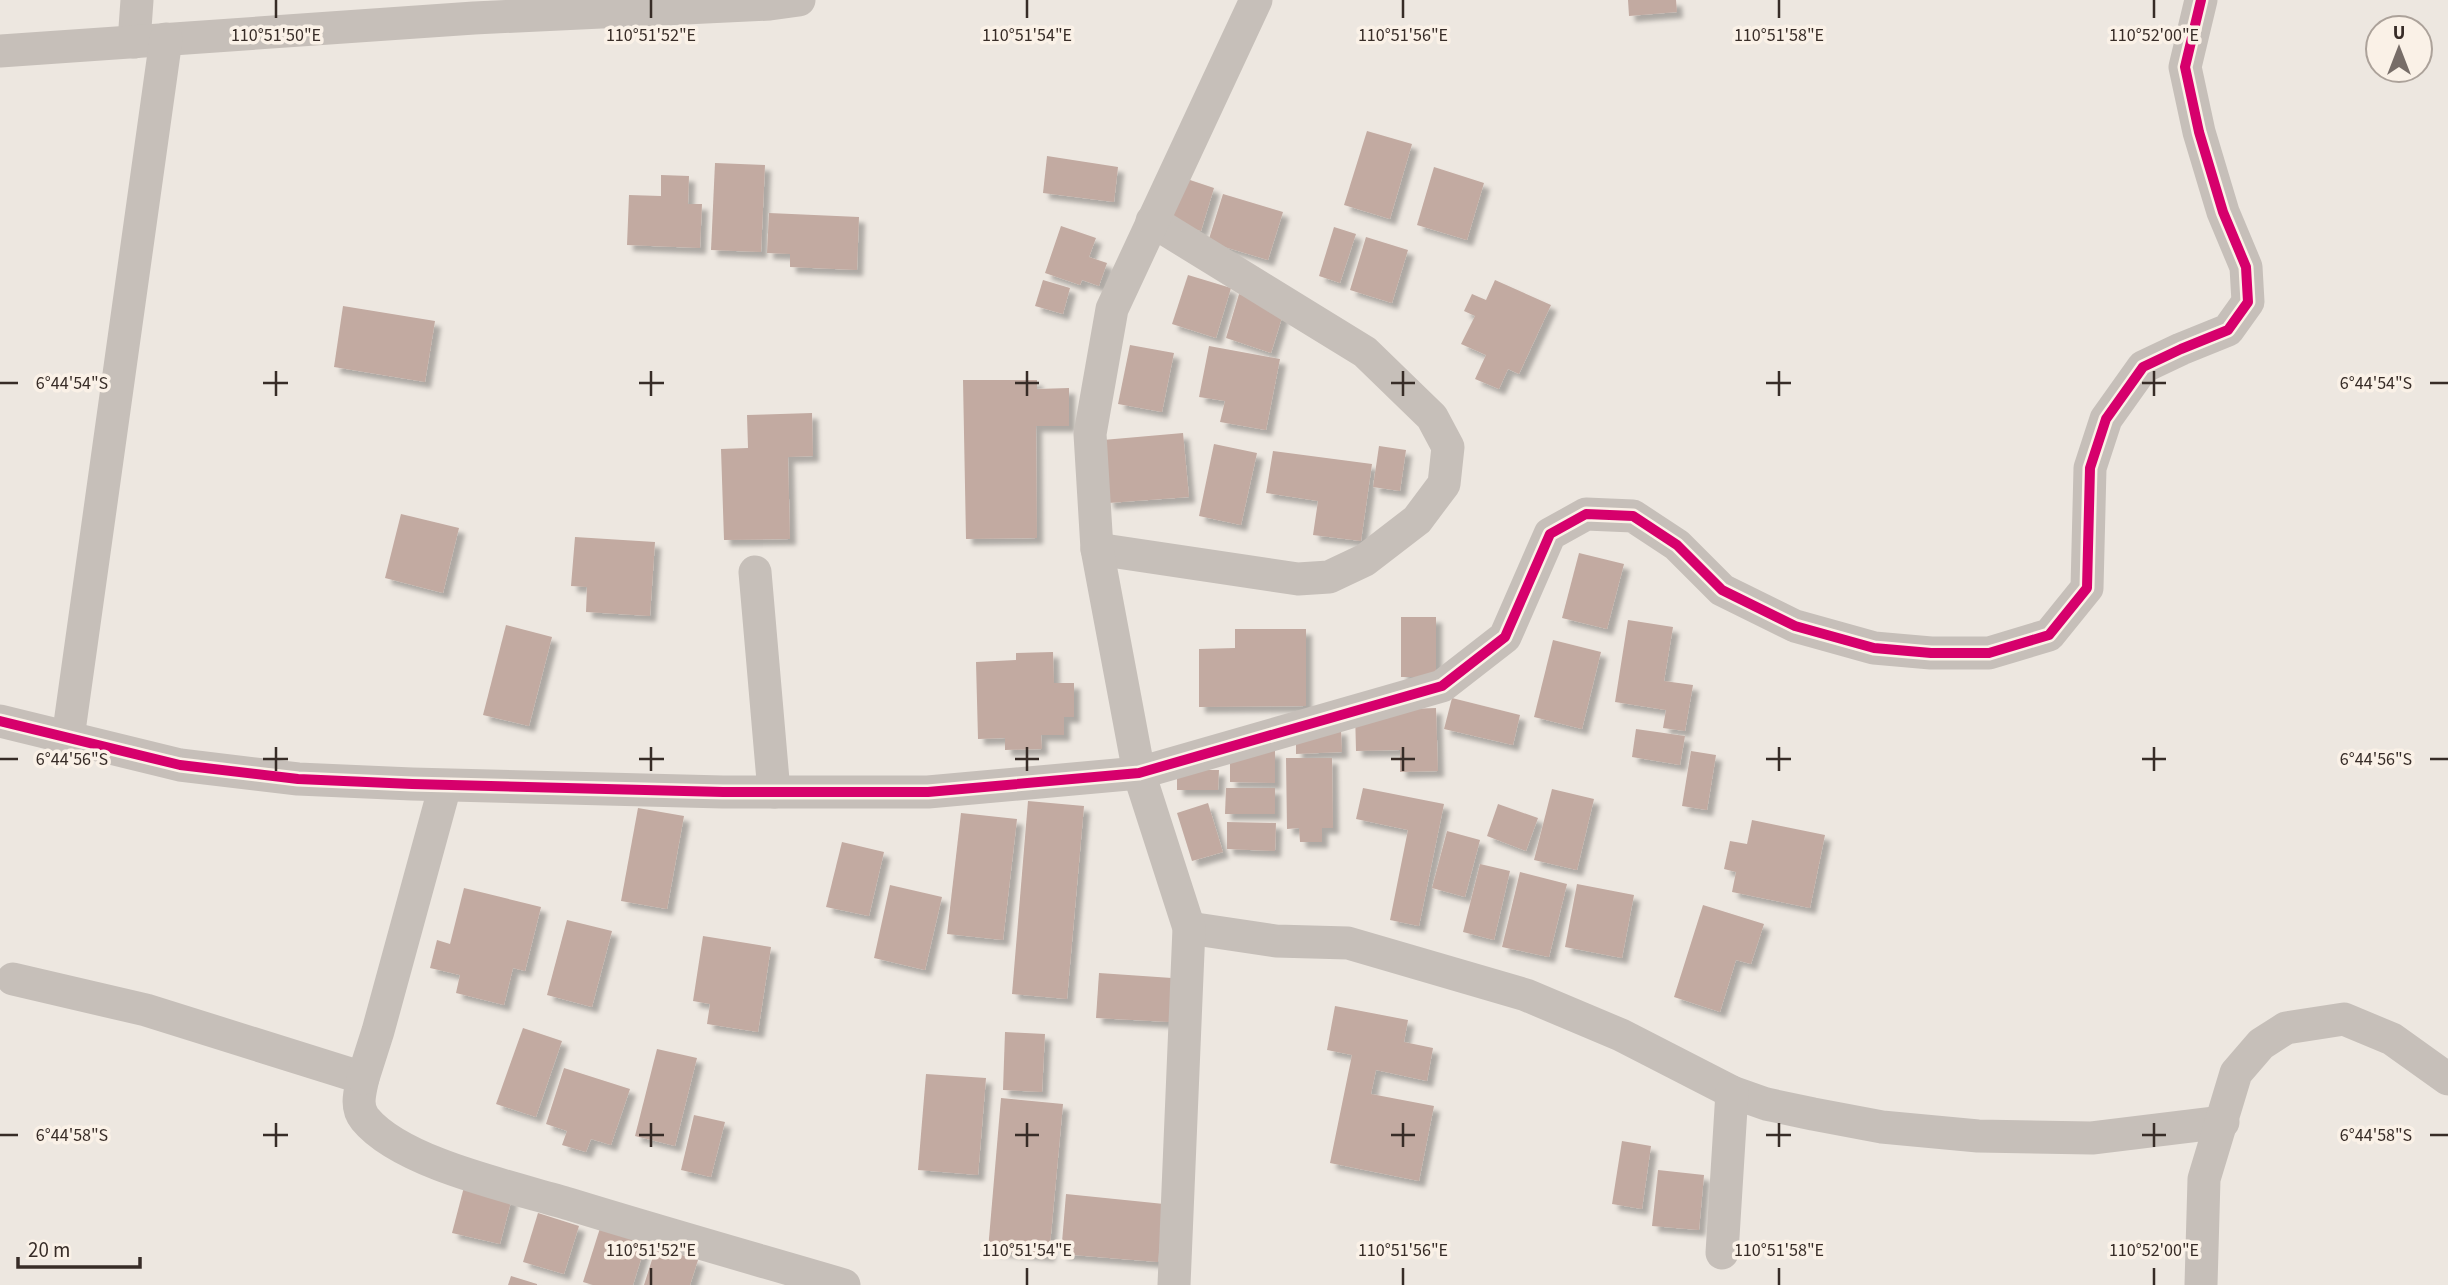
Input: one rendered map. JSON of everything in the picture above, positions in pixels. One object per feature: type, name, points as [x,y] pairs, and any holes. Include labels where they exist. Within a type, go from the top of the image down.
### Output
[{"type":"street","points":[[68,737],[150,41],[136,0]]},
{"type":"street","points":[[1174,1285],[1189,928],[1139,773],[1097,550],[1090,434],[1112,309],[1256,0]]},
{"type":"street","points":[[0,721],[180,765],[298,779],[445,786],[928,792],[1139,773],[1442,686],[1504,637],[1550,534],[1586,514],[1633,516],[1677,545],[1722,590],[1795,626],[1874,648],[1931,653],[1989,653],[2049,635],[2087,588],[2090,468],[2106,419],[2143,367],[2228,330],[2248,302],[2246,267],[2223,212],[2199,132],[2185,67],[2201,0]]},
{"type":"street","points":[[0,51],[150,41],[477,9],[779,1]]},
{"type":"street","points":[[1097,550],[1298,579],[1329,577],[1364,560],[1417,520],[1444,484],[1448,447],[1432,417],[1364,352],[1152,221]]},
{"type":"street","points":[[755,572],[774,792]]},
{"type":"street","points":[[445,786],[379,1031],[363,1079],[358,1106],[363,1117],[388,1140],[426,1158],[617,1219],[844,1285]]},
{"type":"street","points":[[1189,928],[1276,941],[1348,943],[1526,995],[1621,1035],[1732,1092],[1766,1104],[1882,1127],[1978,1136],[2092,1138],[2223,1122]]},
{"type":"street","points":[[13,979],[146,1010],[363,1079]]},
{"type":"street","points":[[2201,1285],[2204,1179],[2236,1073],[2261,1044],[2286,1028],[2344,1019],[2392,1039],[2448,1079]]},
{"type":"street","points":[[1722,1253],[1732,1092]]},
{"type":"building","points":[[1628,0],[1676,0],[1677,12],[1629,16]]},
{"type":"building","points":[[1367,131],[1412,144],[1390,219],[1344,205]]},
{"type":"building","points":[[1047,156],[1118,167],[1114,202],[1043,193]]},
{"type":"building","points":[[715,163],[765,165],[761,252],[711,250]]},
{"type":"building","points":[[1434,167],[1484,183],[1467,240],[1417,225]]},
{"type":"building","points":[[661,175],[689,176],[688,204],[702,204],[700,248],[627,245],[629,195],[661,196]]},
{"type":"building","points":[[1184,178],[1214,188],[1201,231],[1170,222]]},
{"type":"building","points":[[1223,194],[1283,212],[1268,260],[1208,242]]},
{"type":"building","points":[[769,213],[859,217],[857,270],[790,267],[790,254],[767,253]]},
{"type":"building","points":[[1061,226],[1096,238],[1089,257],[1107,263],[1099,286],[1082,280],[1080,285],[1045,273]]},
{"type":"building","points":[[1334,227],[1356,234],[1340,283],[1319,276]]},
{"type":"building","points":[[1366,237],[1408,250],[1392,303],[1350,290]]},
{"type":"building","points":[[1188,275],[1231,288],[1216,338],[1172,324]]},
{"type":"building","points":[[1043,280],[1070,288],[1063,314],[1035,306]]},
{"type":"building","points":[[1495,280],[1551,305],[1519,374],[1508,369],[1499,389],[1475,379],[1486,355],[1461,344],[1475,316],[1464,311],[1472,294],[1486,300]]},
{"type":"building","points":[[1239,294],[1285,308],[1271,353],[1226,338]]},
{"type":"building","points":[[343,306],[435,321],[425,382],[334,367]]},
{"type":"building","points":[[1130,345],[1174,353],[1162,412],[1118,404]]},
{"type":"building","points":[[1209,346],[1280,359],[1266,430],[1220,422],[1225,401],[1199,397]]},
{"type":"building","points":[[963,380],[1037,380],[1037,389],[1069,388],[1069,426],[1036,426],[1037,538],[966,539]]},
{"type":"building","points":[[812,413],[813,456],[788,457],[790,539],[724,540],[721,449],[748,448],[747,415]]},
{"type":"building","points":[[1183,433],[1189,497],[1108,503],[1103,440]]},
{"type":"building","points":[[1214,444],[1257,453],[1241,525],[1199,516]]},
{"type":"building","points":[[1379,446],[1406,450],[1400,491],[1373,487]]},
{"type":"building","points":[[1273,451],[1372,464],[1361,541],[1313,535],[1318,501],[1266,493]]},
{"type":"building","points":[[401,514],[459,528],[443,593],[385,578]]},
{"type":"building","points":[[575,537],[655,542],[650,616],[586,612],[587,587],[571,586]]},
{"type":"building","points":[[1579,553],[1624,564],[1607,629],[1562,618]]},
{"type":"building","points":[[1401,617],[1436,617],[1436,677],[1401,677]]},
{"type":"building","points":[[1628,620],[1673,627],[1664,681],[1693,685],[1685,731],[1663,728],[1666,710],[1615,702]]},
{"type":"building","points":[[506,625],[552,637],[529,726],[483,715]]},
{"type":"building","points":[[1235,629],[1306,629],[1306,706],[1199,707],[1199,649],[1235,648]]},
{"type":"building","points":[[1553,640],[1601,652],[1582,729],[1534,717]]},
{"type":"building","points":[[1053,652],[1054,683],[1074,683],[1074,717],[1064,717],[1064,735],[1041,735],[1042,749],[1005,750],[1005,738],[978,739],[976,662],[1016,660],[1016,653]]},
{"type":"building","points":[[1452,698],[1520,715],[1513,745],[1444,729]]},
{"type":"building","points":[[1436,708],[1438,771],[1400,772],[1400,750],[1356,751],[1355,711]]},
{"type":"building","points":[[1341,729],[1342,752],[1296,754],[1296,731]]},
{"type":"building","points":[[1636,729],[1685,736],[1680,765],[1632,757]]},
{"type":"building","points":[[1230,750],[1275,751],[1275,783],[1230,782]]},
{"type":"building","points":[[1691,751],[1716,755],[1707,810],[1682,806]]},
{"type":"building","points":[[1286,758],[1332,758],[1333,828],[1322,828],[1322,842],[1300,842],[1299,828],[1287,829]]},
{"type":"building","points":[[1177,770],[1219,770],[1218,790],[1177,790]]},
{"type":"building","points":[[1226,788],[1275,788],[1275,814],[1225,814]]},
{"type":"building","points":[[1363,788],[1444,804],[1419,926],[1390,920],[1408,830],[1356,819]]},
{"type":"building","points":[[1552,789],[1594,799],[1577,870],[1534,860]]},
{"type":"building","points":[[1028,801],[1084,806],[1067,999],[1012,994]]},
{"type":"building","points":[[1208,803],[1223,852],[1192,861],[1177,813]]},
{"type":"building","points":[[1498,804],[1538,818],[1526,851],[1487,836]]},
{"type":"building","points":[[638,808],[684,816],[667,909],[621,901]]},
{"type":"building","points":[[961,813],[1017,819],[1003,940],[947,934]]},
{"type":"building","points":[[1752,820],[1825,835],[1810,908],[1732,892],[1736,872],[1724,869],[1730,841],[1747,844]]},
{"type":"building","points":[[1227,822],[1276,823],[1275,851],[1227,849]]},
{"type":"building","points":[[1447,831],[1480,840],[1465,897],[1432,888]]},
{"type":"building","points":[[842,842],[884,852],[869,916],[826,907]]},
{"type":"building","points":[[1480,864],[1510,871],[1494,940],[1463,932]]},
{"type":"building","points":[[1520,872],[1567,884],[1549,957],[1502,947]]},
{"type":"building","points":[[1577,884],[1634,895],[1622,958],[1565,947]]},
{"type":"building","points":[[890,885],[942,897],[925,970],[874,958]]},
{"type":"building","points":[[464,888],[541,907],[525,971],[513,968],[504,1005],[456,993],[460,975],[430,968],[437,940],[450,944]]},
{"type":"building","points":[[1703,905],[1764,924],[1751,964],[1736,960],[1720,1012],[1674,997]]},
{"type":"building","points":[[567,920],[612,931],[592,1007],[547,995]]},
{"type":"building","points":[[703,936],[771,947],[758,1032],[707,1024],[710,1004],[693,1001]]},
{"type":"building","points":[[1099,973],[1172,978],[1170,1022],[1096,1018]]},
{"type":"building","points":[[1335,1006],[1408,1020],[1404,1042],[1433,1048],[1427,1081],[1376,1070],[1371,1094],[1434,1106],[1419,1181],[1330,1163],[1352,1055],[1327,1050]]},
{"type":"building","points":[[523,1028],[562,1041],[536,1117],[496,1104]]},
{"type":"building","points":[[1005,1032],[1045,1034],[1042,1092],[1003,1090]]},
{"type":"building","points":[[657,1049],[697,1058],[675,1146],[635,1136]]},
{"type":"building","points":[[564,1068],[630,1089],[611,1145],[591,1139],[586,1152],[562,1145],[567,1131],[546,1124]]},
{"type":"building","points":[[926,1074],[986,1078],[978,1175],[918,1170]]},
{"type":"building","points":[[1001,1098],[1063,1104],[1049,1256],[988,1250]]},
{"type":"building","points":[[694,1115],[725,1122],[711,1177],[681,1170]]},
{"type":"building","points":[[1622,1141],[1651,1146],[1642,1209],[1612,1204]]},
{"type":"building","points":[[1658,1170],[1704,1175],[1699,1230],[1652,1226]]},
{"type":"building","points":[[464,1187],[512,1198],[500,1244],[452,1233]]},
{"type":"building","points":[[1066,1194],[1164,1204],[1158,1262],[1061,1254]]},
{"type":"building","points":[[538,1213],[579,1226],[564,1274],[523,1262]]},
{"type":"building","points":[[601,1225],[647,1240],[633,1285],[593,1285],[583,1282]]},
{"type":"building","points":[[656,1247],[698,1260],[690,1285],[644,1285]]},
{"type":"building","points":[[511,1276],[537,1284],[537,1285],[508,1285]]},
{"type":"cycle path","points":[[0,721],[180,765],[298,779],[723,792],[928,792],[1139,773],[1442,686],[1505,637],[1550,534],[1586,514],[1633,516],[1677,545],[1722,590],[1795,626],[1874,648],[1931,653],[1989,653],[2049,635],[2087,588],[2090,468],[2106,419],[2143,367],[2228,330],[2248,302],[2246,267],[2223,212],[2199,132],[2185,67],[2201,0]]}]
